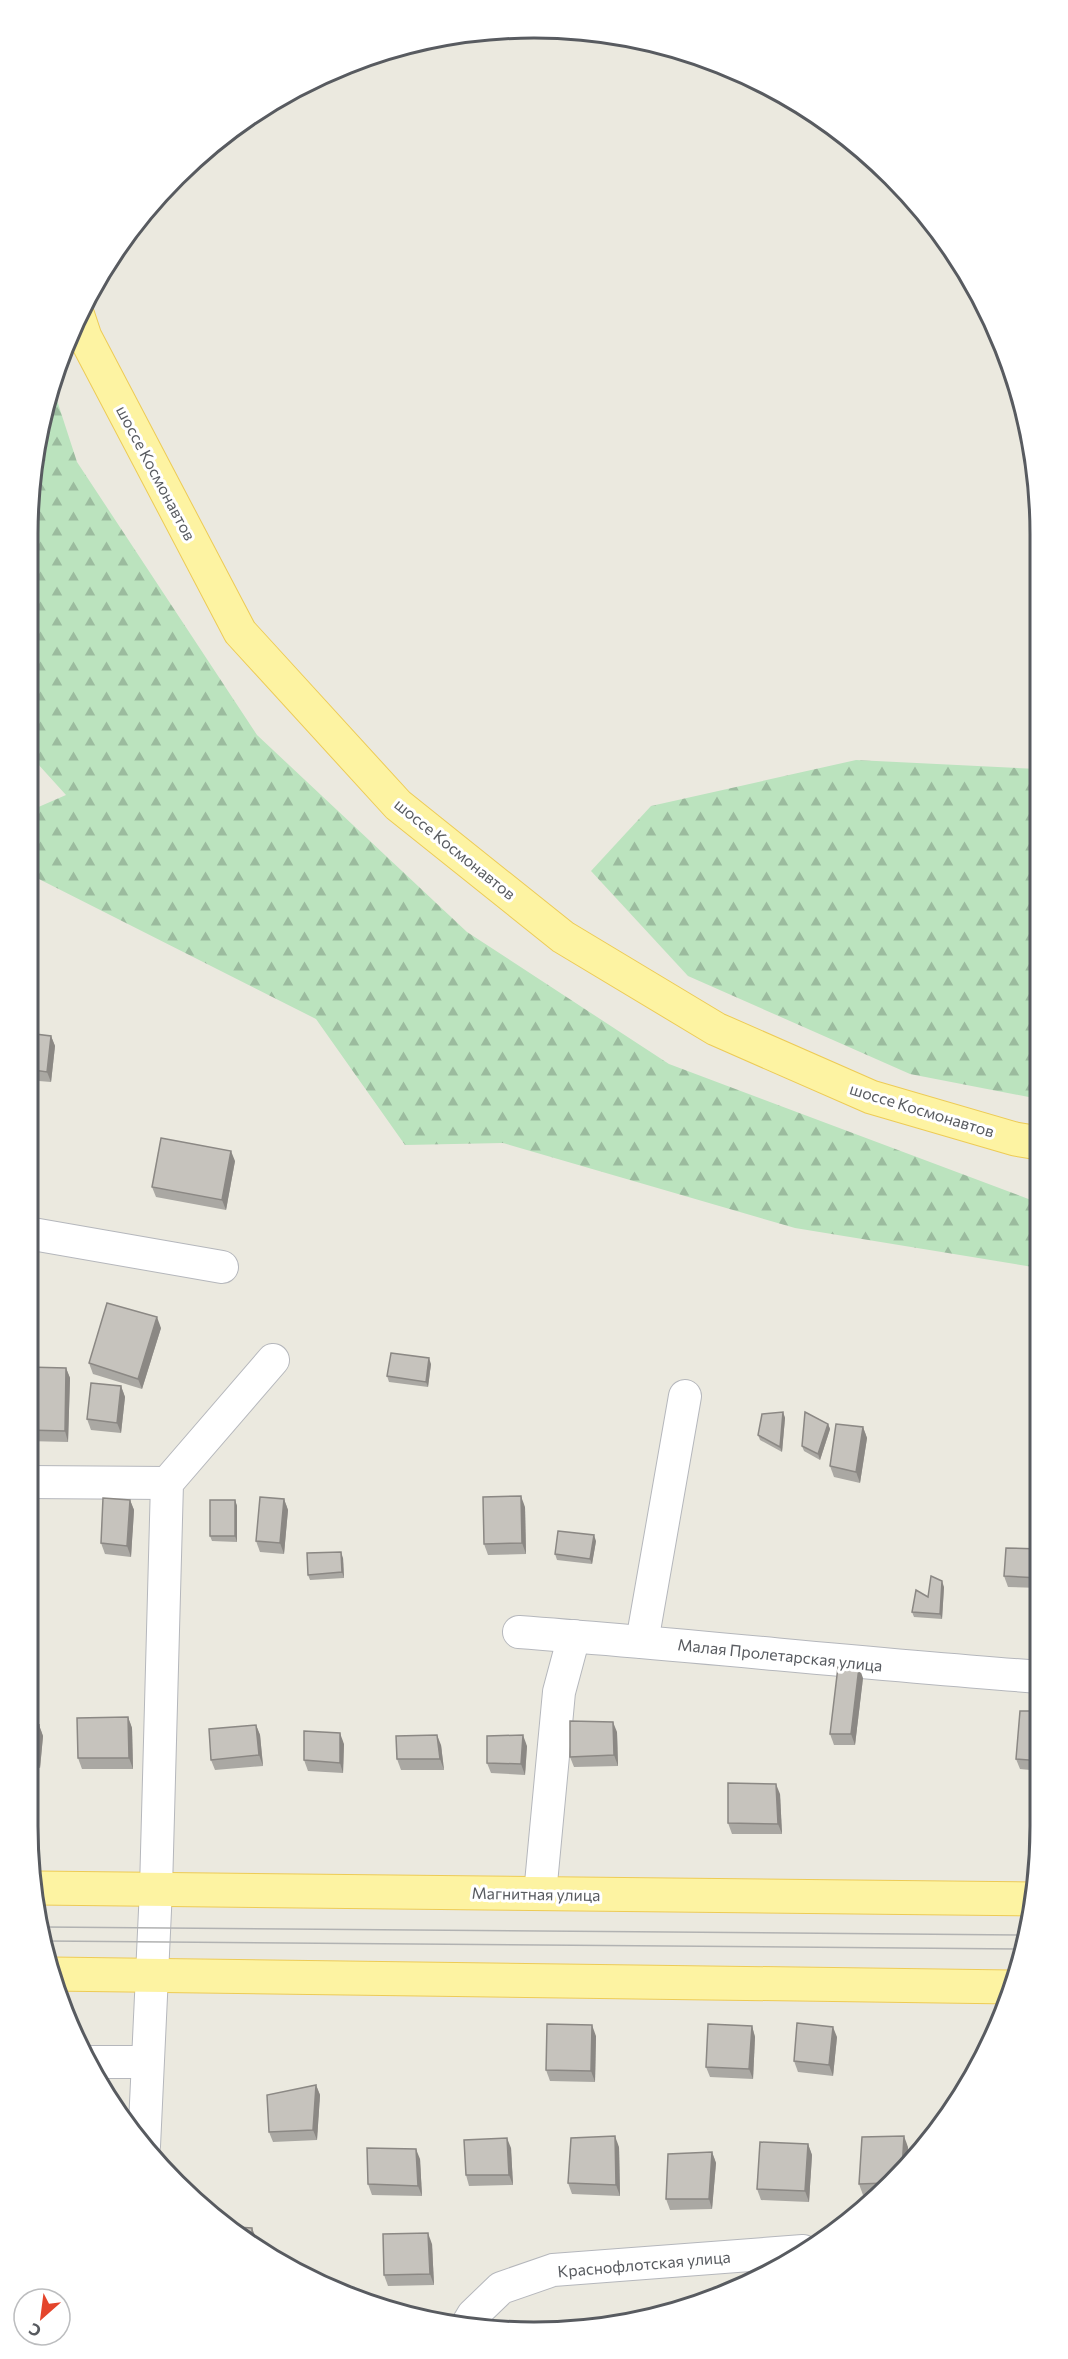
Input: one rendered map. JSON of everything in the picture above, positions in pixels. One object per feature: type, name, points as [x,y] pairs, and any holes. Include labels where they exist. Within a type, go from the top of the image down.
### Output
[{"type":"main road","name":"шоссе Космонавтов","points":[[82,329],[240,632],[398,805],[563,937],[716,1029],[871,1097],[1030,1141]]},
{"type":"main road","name":"Магнитная улица","points":[[42,1888],[1025,1899]]},
{"type":"main road","points":[[60,1974],[1003,1987]]},
{"type":"street","points":[[38,1235],[222,1267]]},
{"type":"street","points":[[144,2132],[156,1889],[166,1483],[273,1360]]},
{"type":"street","points":[[642,1642],[685,1396]]},
{"type":"street","points":[[38,1482],[166,1483]]},
{"type":"street","name":"Малая Пролетарская улица","points":[[519,1632],[1030,1676]]},
{"type":"street","points":[[540,1894],[559,1692],[574,1636]]},
{"type":"street","points":[[98,2062],[147,2062]]},
{"type":"street","name":"Краснофлотская улица","points":[[472,2317],[501,2288],[553,2270],[787,2252]]},
{"type":"green space","points":[[56,398],[77,462],[257,735],[467,932],[669,1064],[1030,1200],[1030,1267],[795,1228],[503,1143],[405,1145],[316,1019],[38,879],[38,807],[66,795],[38,764],[39,502],[47,437]]},
{"type":"green space","points":[[856,760],[1030,769],[1030,1097],[910,1074],[688,976],[591,871],[651,806]]},
{"type":"building","points":[[38,1034],[51,1036],[47,1072],[38,1071]]},
{"type":"building","points":[[161,1138],[231,1151],[222,1200],[152,1187]]},
{"type":"building","points":[[107,1303],[157,1317],[138,1379],[89,1363]]},
{"type":"building","points":[[391,1353],[429,1358],[426,1382],[387,1376]]},
{"type":"building","points":[[38,1367],[66,1368],[65,1431],[38,1430]]},
{"type":"building","points":[[91,1383],[121,1386],[117,1423],[87,1419]]},
{"type":"building","points":[[783,1412],[780,1447],[758,1435],[762,1414]]},
{"type":"building","points":[[805,1412],[828,1424],[818,1454],[802,1446]]},
{"type":"building","points":[[836,1424],[863,1427],[856,1472],[830,1466]]},
{"type":"building","points":[[521,1496],[522,1543],[484,1544],[483,1497]]},
{"type":"building","points":[[260,1497],[284,1499],[280,1543],[256,1541]]},
{"type":"building","points":[[103,1498],[130,1500],[127,1546],[101,1543]]},
{"type":"building","points":[[210,1500],[235,1500],[235,1536],[210,1536]]},
{"type":"building","points":[[558,1531],[594,1535],[590,1559],[555,1554]]},
{"type":"building","points":[[1006,1548],[1030,1549],[1030,1577],[1004,1576]]},
{"type":"building","points":[[341,1552],[342,1572],[308,1575],[307,1553]]},
{"type":"building","points":[[931,1576],[942,1581],[940,1614],[912,1612],[916,1590],[928,1597]]},
{"type":"building","points":[[838,1667],[859,1667],[851,1734],[830,1734]]},
{"type":"building","points":[[1020,1711],[1030,1711],[1030,1760],[1016,1759]]},
{"type":"building","points":[[128,1717],[129,1758],[78,1758],[77,1718]]},
{"type":"building","points":[[570,1721],[613,1722],[614,1755],[570,1757]]},
{"type":"building","points":[[256,1725],[259,1755],[211,1760],[209,1729]]},
{"type":"building","points":[[304,1731],[340,1733],[340,1763],[304,1760]]},
{"type":"building","points":[[437,1735],[440,1759],[397,1759],[396,1736]]},
{"type":"building","points":[[523,1735],[521,1764],[487,1763],[487,1736]]},
{"type":"building","points":[[728,1783],[776,1784],[778,1824],[728,1823]]},
{"type":"building","points":[[797,2023],[833,2027],[829,2065],[794,2061]]},
{"type":"building","points":[[547,2024],[592,2025],[591,2071],[546,2070]]},
{"type":"building","points":[[708,2024],[752,2026],[749,2069],[706,2067]]},
{"type":"building","points":[[316,2085],[313,2130],[269,2132],[267,2095]]},
{"type":"building","points":[[615,2136],[616,2185],[568,2183],[571,2138]]},
{"type":"building","points":[[904,2136],[903,2157],[877,2183],[859,2184],[862,2137]]},
{"type":"building","points":[[507,2138],[509,2175],[466,2175],[464,2140]]},
{"type":"building","points":[[760,2142],[808,2144],[805,2191],[757,2189]]},
{"type":"building","points":[[367,2148],[416,2149],[418,2186],[368,2184]]},
{"type":"building","points":[[712,2152],[709,2199],[666,2199],[668,2154]]},
{"type":"building","points":[[244,2227],[252,2228],[252,2234]]},
{"type":"building","points":[[428,2233],[430,2274],[384,2275],[383,2234]]},
{"type":"tram line","points":[[48,1927],[1018,1935]]},
{"type":"tram line","points":[[51,1941],[1015,1949]]}]
